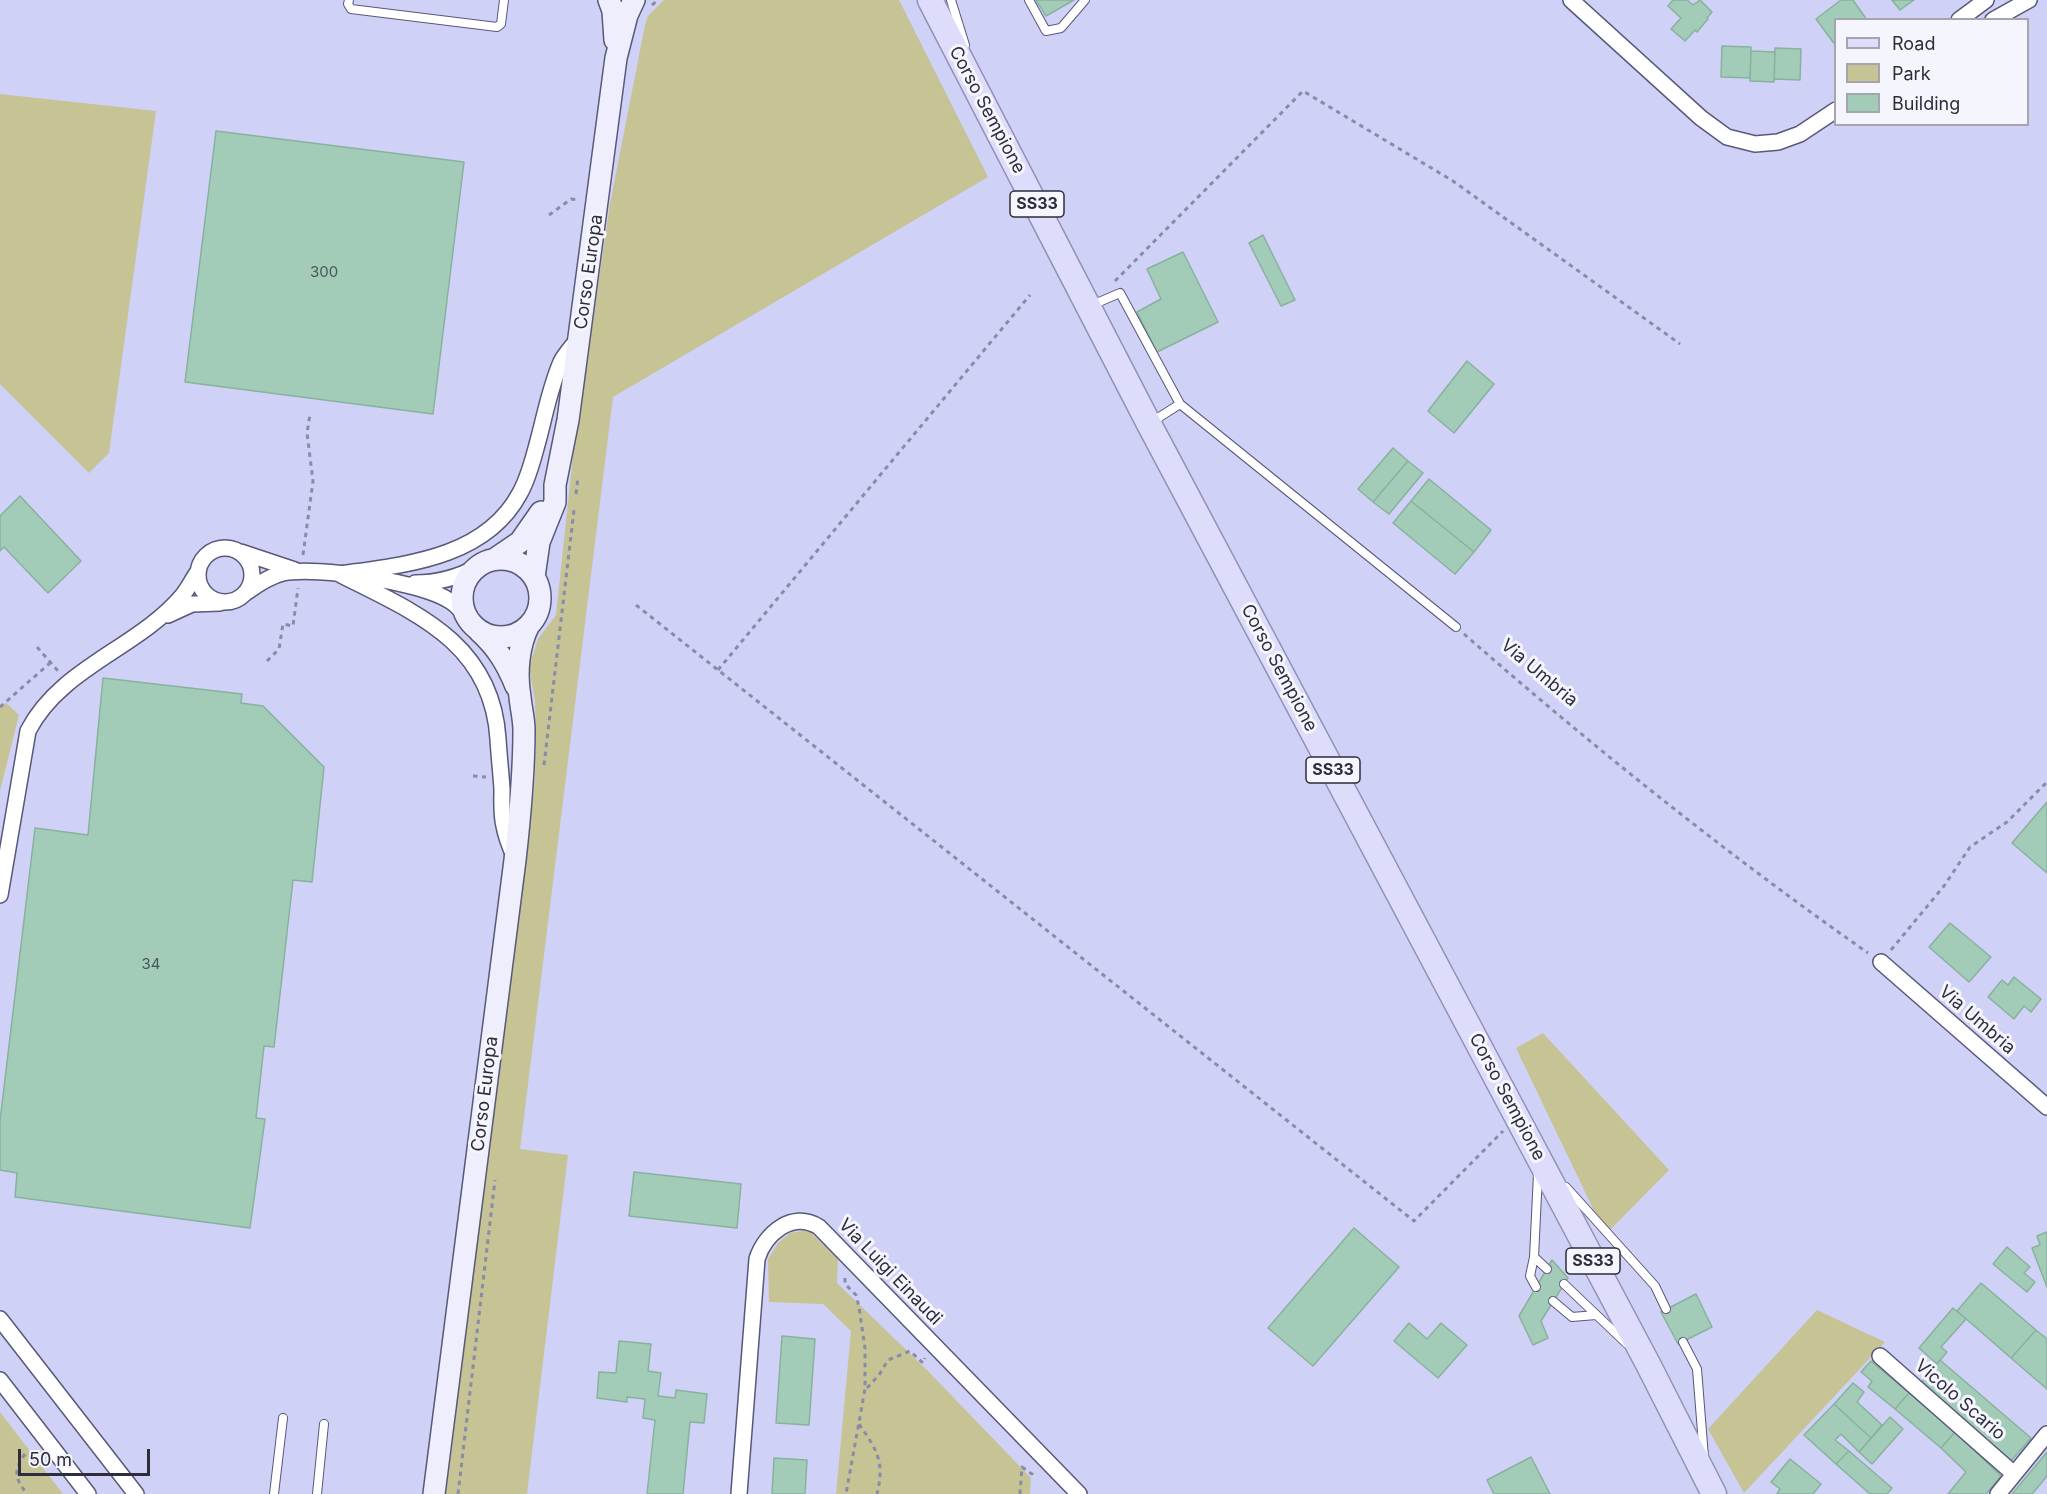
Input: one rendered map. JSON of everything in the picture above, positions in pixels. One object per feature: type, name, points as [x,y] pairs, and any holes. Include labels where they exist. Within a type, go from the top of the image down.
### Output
[{"type":"main road","name":"Corso Europa","points":[[609,0],[615,27],[616,58]]},
{"type":"main road","name":"Corso Europa","points":[[534,577],[539,542],[555,502],[555,485],[581,335],[616,58],[627,15],[634,0]]},
{"type":"main road","name":"Corso Sempione","points":[[930,0],[1149,424],[1539,1157],[1709,1484]]},
{"type":"main road","name":"Corso Europa","points":[[486,563],[520,543],[538,517],[555,485]]},
{"type":"main road","points":[[513,561],[521,564],[534,577],[538,586],[539,607],[530,625],[521,632],[500,637],[489,635],[473,624],[463,609],[463,590],[471,573],[486,563],[513,561]]},
{"type":"main road","name":"Corso Europa","points":[[473,624],[500,653],[519,694]]},
{"type":"main road","name":"Corso Europa","points":[[434,1494],[515,860],[523,785],[524,726],[519,694],[519,667],[521,646],[530,625]]},
{"type":"street","points":[[1571,0],[1701,118],[1727,137],[1755,144],[1778,142],[1800,134],[1834,111]]},
{"type":"street","points":[[1962,18],[1986,0]]},
{"type":"street","points":[[1997,18],[2029,0]]},
{"type":"street","points":[[339,574],[397,566],[457,550],[476,540],[499,519],[519,496],[527,478],[562,360],[581,335]]},
{"type":"street","points":[[158,620],[184,594],[203,558],[209,552],[225,548],[232,549],[299,571]]},
{"type":"street","points":[[232,549],[240,553],[251,567],[251,584],[247,592]]},
{"type":"street","points":[[403,583],[440,581],[456,577],[486,563]]},
{"type":"street","points":[[0,894],[28,731],[34,720],[42,708],[79,674],[158,620],[192,604],[231,602],[240,598],[263,580],[282,573],[299,571],[403,583],[451,601],[473,624]]},
{"type":"street","points":[[197,573],[197,581],[206,596],[221,603]]},
{"type":"street","points":[[339,574],[442,630],[475,668],[488,691],[494,709],[503,824],[515,860]]},
{"type":"street","name":"Via Umbria","points":[[1881,962],[2047,1107]]},
{"type":"street","name":"Via Luigi Einaudi","points":[[739,1494],[757,1259],[761,1246],[767,1238],[788,1224],[810,1222],[819,1227],[1079,1494]]},
{"type":"street","points":[[0,1319],[136,1494]]},
{"type":"street","name":"Vicolo Scario","points":[[1880,1356],[2014,1474]]},
{"type":"street","points":[[0,1380],[88,1494]]},
{"type":"street","points":[[1998,1494],[2047,1434]]},
{"type":"street","points":[[423,1494],[440,1455]]},
{"type":"lane","points":[[349,0],[348,4],[351,9],[497,27],[501,24],[504,0]]},
{"type":"lane","points":[[951,0],[984,103]]},
{"type":"lane","points":[[1029,0],[1046,31],[1061,28],[1085,0]]},
{"type":"lane","points":[[1090,306],[1120,293],[1180,404],[1456,627]]},
{"type":"lane","points":[[1149,424],[1180,404]]},
{"type":"lane","points":[[1536,1287],[1530,1276],[1534,1257],[1539,1157]]},
{"type":"lane","points":[[1539,1157],[1655,1286],[1666,1309]]},
{"type":"lane","points":[[1534,1257],[1547,1269]]},
{"type":"lane","points":[[1564,1284],[1648,1364]]},
{"type":"lane","points":[[1553,1301],[1572,1317],[1596,1315]]},
{"type":"lane","points":[[1683,1342],[1697,1369],[1709,1484]]},
{"type":"lane","points":[[274,1494],[283,1418]]},
{"type":"lane","points":[[316,1494],[324,1424]]},
{"type":"path","points":[[1090,306],[1303,90],[1454,181],[1680,344]]},
{"type":"path","points":[[549,215],[571,199],[587,201]]},
{"type":"path","points":[[718,670],[1030,295]]},
{"type":"path","points":[[267,661],[279,649],[282,624],[293,626],[299,571],[314,481],[307,433],[310,414]]},
{"type":"path","points":[[636,605],[1414,1221],[1517,1117]]},
{"type":"path","name":"Via Umbria","points":[[1456,627],[1546,706],[1788,897],[1881,962]]},
{"type":"path","points":[[37,647],[59,672]]},
{"type":"path","points":[[0,707],[50,663]]},
{"type":"path","points":[[1881,962],[1944,886],[1970,847],[2007,822],[2047,782]]},
{"type":"path","points":[[846,1256],[845,1284],[856,1295],[862,1327],[865,1389],[846,1494]]},
{"type":"path","points":[[865,1389],[893,1356],[910,1350],[923,1363],[930,1341]]},
{"type":"path","points":[[859,1424],[879,1456],[881,1478],[877,1494]]},
{"type":"path","points":[[1020,1494],[1022,1467],[1032,1474],[1037,1451]]},
{"type":"path","points":[[25,1454],[17,1464],[18,1481],[27,1494]]},
{"type":"green space","points":[[664,0],[899,0],[988,177],[613,397],[520,1149],[568,1155],[527,1494],[446,1494],[534,790],[535,701],[529,667],[538,639],[556,615],[573,456],[610,204],[645,25],[648,16]]},
{"type":"green space","points":[[0,94],[156,111],[109,453],[89,473],[0,384]]},
{"type":"green space","points":[[6,703],[19,715],[0,791],[0,707]]},
{"type":"green space","points":[[1543,1033],[1669,1170],[1610,1230],[1597,1217],[1516,1048]]},
{"type":"green space","points":[[808,1230],[838,1259],[837,1283],[927,1370],[1031,1478],[1030,1494],[836,1494],[851,1331],[823,1304],[769,1302],[768,1259],[778,1243],[790,1233]]},
{"type":"green space","points":[[1817,1310],[1885,1342],[1744,1493],[1708,1429]]},
{"type":"green space","points":[[0,1412],[63,1494],[0,1494]]},
{"type":"building","points":[[1036,0],[1074,0],[1046,16]]},
{"type":"building","points":[[1673,0],[1687,0],[1693,5],[1700,0],[1712,12],[1697,32],[1695,30],[1685,41],[1671,29],[1681,18],[1668,6]]},
{"type":"building","points":[[1841,0],[1853,0],[1866,18],[1834,18],[1834,43],[1816,19]]},
{"type":"building","points":[[1892,0],[1914,0],[1900,10]]},
{"type":"building","points":[[1722,46],[1751,47],[1750,78],[1721,77]]},
{"type":"building","points":[[1775,48],[1801,49],[1800,80],[1774,79]]},
{"type":"building","points":[[1751,51],[1775,52],[1774,82],[1750,81]]},
{"type":"building","points":[[216,131],[464,162],[433,414],[185,382]]},
{"type":"building","points":[[1263,235],[1295,300],[1281,306],[1249,243]]},
{"type":"building","points":[[1183,252],[1218,322],[1157,352],[1137,312],[1161,299],[1147,269]]},
{"type":"building","points":[[1467,361],[1494,384],[1454,433],[1428,411]]},
{"type":"building","points":[[1393,448],[1408,461],[1373,502],[1358,489]]},
{"type":"building","points":[[1408,461],[1423,473],[1389,514],[1373,502]]},
{"type":"building","points":[[1429,479],[1491,530],[1474,552],[1411,501]]},
{"type":"building","points":[[20,496],[81,561],[48,593],[4,547],[0,551],[0,516]]},
{"type":"building","points":[[1411,501],[1474,552],[1455,574],[1393,523]]},
{"type":"building","points":[[103,678],[242,694],[241,703],[263,706],[324,767],[312,882],[293,880],[274,1047],[264,1046],[256,1118],[265,1119],[250,1228],[15,1197],[17,1173],[0,1170],[0,1121],[35,828],[88,835]]},
{"type":"building","points":[[2047,802],[2047,873],[2012,843]]},
{"type":"building","points":[[1950,923],[1991,957],[1969,982],[1929,947]]},
{"type":"building","points":[[2014,977],[2041,999],[2031,1012],[2024,1006],[2014,1019],[1988,997],[2002,980],[2008,985]]},
{"type":"building","points":[[634,1172],[741,1184],[737,1228],[629,1216]]},
{"type":"building","points":[[1354,1228],[1399,1267],[1313,1366],[1268,1328]]},
{"type":"building","points":[[2047,1232],[2047,1287],[2032,1248],[2040,1245],[2037,1236]]},
{"type":"building","points":[[2007,1247],[2030,1267],[2024,1273],[2035,1282],[2027,1292],[1993,1264]]},
{"type":"building","points":[[1552,1260],[1568,1278],[1541,1321],[1548,1338],[1533,1345],[1519,1316]]},
{"type":"building","points":[[1981,1283],[2036,1330],[2011,1358],[1957,1311]]},
{"type":"building","points":[[1696,1294],[1712,1327],[1678,1344],[1661,1312]]},
{"type":"building","points":[[1953,1308],[1966,1319],[1941,1347],[1947,1352],[1937,1364],[1919,1348]]},
{"type":"building","points":[[1409,1323],[1427,1339],[1441,1323],[1467,1345],[1438,1378],[1394,1341]]},
{"type":"building","points":[[2036,1330],[2047,1339],[2047,1389],[2011,1358]]},
{"type":"building","points":[[782,1336],[815,1339],[809,1425],[776,1423]]},
{"type":"building","points":[[619,1341],[651,1344],[648,1371],[661,1373],[658,1396],[675,1398],[676,1390],[707,1394],[704,1423],[690,1422],[683,1494],[647,1494],[655,1420],[643,1418],[645,1399],[627,1397],[627,1402],[597,1398],[599,1372],[616,1373]]},
{"type":"building","points":[[1940,1360],[2031,1438],[2011,1461],[1921,1383]]},
{"type":"building","points":[[1871,1361],[1909,1393],[1895,1409],[1868,1387],[1872,1381],[1861,1372]]},
{"type":"building","points":[[1853,1383],[1864,1392],[1857,1402],[1882,1425],[1871,1438],[1834,1404]]},
{"type":"building","points":[[1909,1393],[1955,1432],[1941,1448],[1895,1409]]},
{"type":"building","points":[[1834,1404],[1871,1438],[1859,1452],[1841,1434],[1835,1440],[1849,1451],[1836,1464],[1804,1435]]},
{"type":"building","points":[[1890,1417],[1903,1429],[1872,1464],[1859,1452]]},
{"type":"building","points":[[1955,1432],[2001,1476],[1986,1494],[1948,1494],[1966,1472],[1941,1448]]},
{"type":"building","points":[[1849,1451],[1892,1488],[1887,1494],[1870,1494],[1836,1464]]},
{"type":"building","points":[[2047,1452],[2047,1476],[2032,1494],[2012,1494]]},
{"type":"building","points":[[1531,1457],[1550,1494],[1494,1494],[1487,1480]]},
{"type":"building","points":[[774,1458],[807,1460],[805,1494],[772,1494]]},
{"type":"building","points":[[1790,1459],[1821,1484],[1813,1494],[1777,1494],[1780,1489],[1771,1482]]}]
